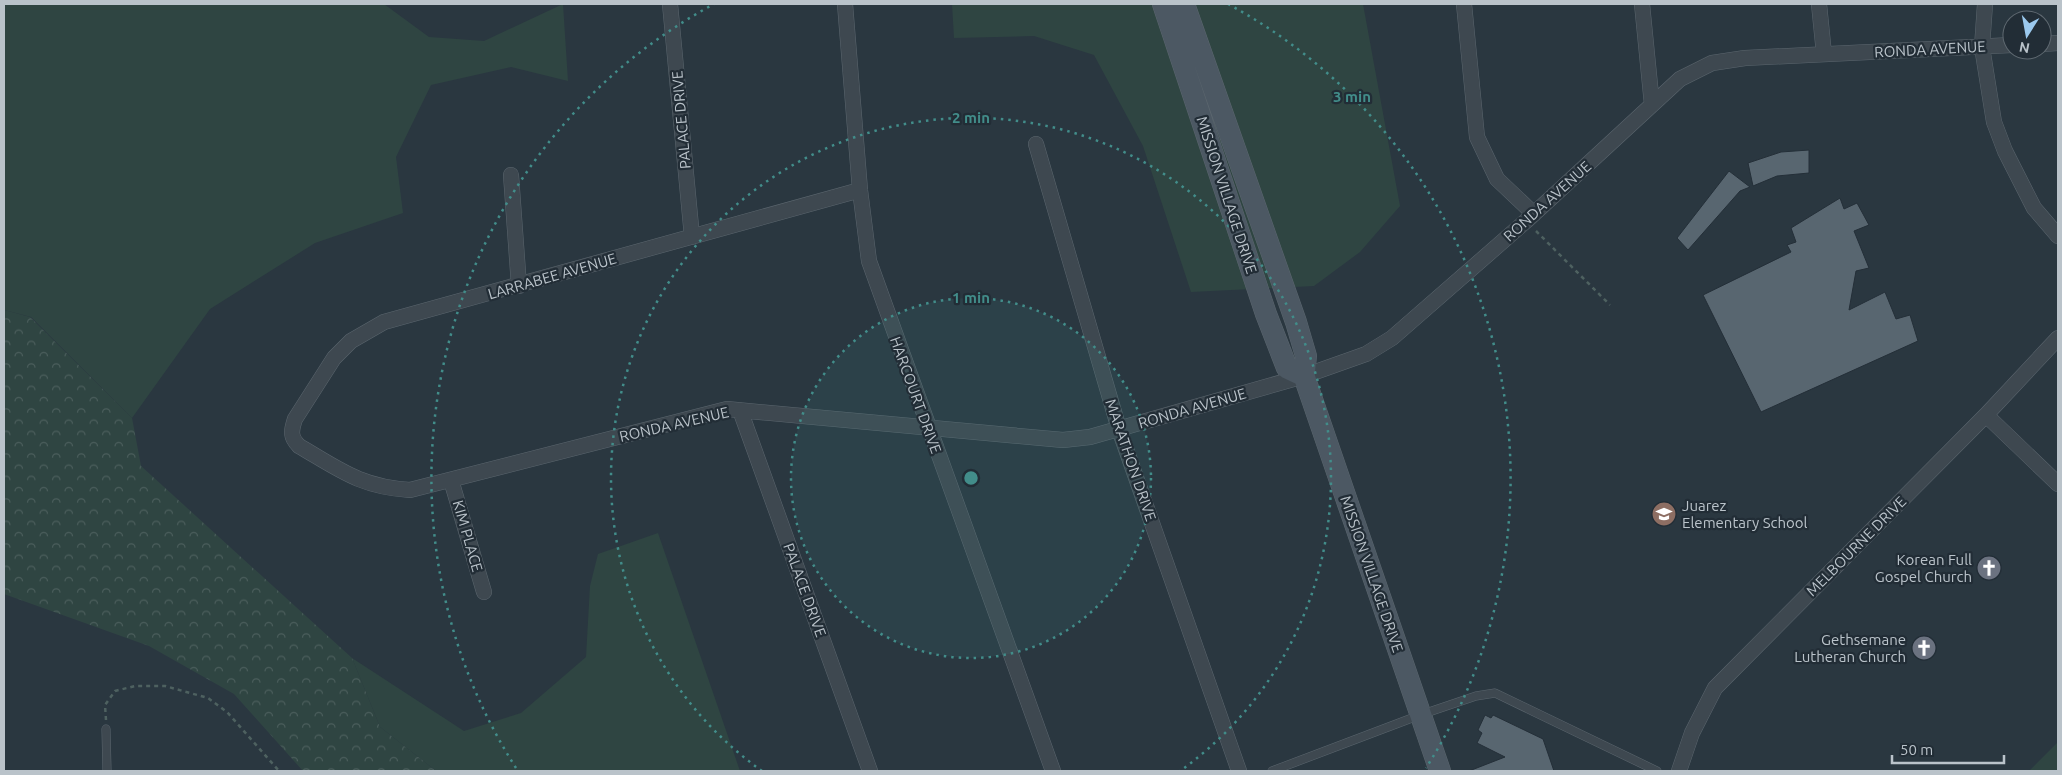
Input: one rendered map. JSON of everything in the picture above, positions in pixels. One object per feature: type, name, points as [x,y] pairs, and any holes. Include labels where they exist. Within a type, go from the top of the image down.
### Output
[{"type":"main road","name":"MISSION VILLAGE DRIVE","points":[[1163,4],[1270,323],[1287,368],[1304,376]]},
{"type":"main road","name":"MISSION VILLAGE DRIVE","points":[[1184,4],[1296,322],[1306,356],[1304,376],[1440,771]]},
{"type":"street","name":"PALACE DRIVE","points":[[670,4],[692,237]]},
{"type":"street","name":"HARCOURT DRIVE","points":[[845,4],[860,190],[869,261],[1053,771]]},
{"type":"street","points":[[1464,4],[1477,137],[1497,179],[1530,218]]},
{"type":"street","points":[[1642,4],[1652,105]]},
{"type":"street","points":[[1819,4],[1824,54]]},
{"type":"street","points":[[1984,4],[1982,47],[1994,122],[2005,151],[2034,208],[2058,236]]},
{"type":"street","name":"RONDA AVENUE","points":[[291,430],[292,439],[299,446],[355,479],[388,488],[410,490],[727,409],[1063,440],[1090,437],[1304,376],[1366,354],[1392,338],[1530,218],[1680,79],[1712,63],[1744,58],[2002,46]]},
{"type":"street","name":"MARATHON DRIVE","points":[[1036,144],[1119,429],[1240,771]]},
{"type":"street","points":[[511,175],[519,286]]},
{"type":"street","name":"LARRABEE AVENUE","points":[[291,430],[295,419],[334,358],[351,341],[384,322],[860,190]]},
{"type":"street","name":"MELBOURNE DRIVE","points":[[1679,771],[1692,733],[1715,688],[1986,415],[2058,338]]},
{"type":"street","name":"PALACE DRIVE","points":[[740,410],[870,771]]},
{"type":"street","points":[[1986,415],[2058,484]]},
{"type":"street","name":"KIM PLACE","points":[[451,480],[484,592]]},
{"type":"lane","points":[[1272,771],[1420,715],[1476,696],[1494,693],[1657,771]]},
{"type":"lane","points":[[106,729],[107,771]]},
{"type":"path","points":[[1530,218],[1610,305]]},
{"type":"path","points":[[106,729],[105,706],[115,691],[135,686],[165,686],[208,698],[220,707],[279,771]]},
{"type":"green space","points":[[4,4],[384,4],[429,37],[484,41],[563,4],[568,81],[511,67],[431,85],[396,157],[403,213],[315,243],[210,309],[132,418],[31,317],[4,310]]},
{"type":"green space","points":[[952,4],[1363,4],[1400,206],[1360,252],[1314,286],[1191,292],[1143,146],[1094,55],[1034,36],[954,38]]},
{"type":"green space","points":[[4,310],[30,317],[132,418],[141,466],[352,658],[380,727],[436,771],[303,771],[234,694],[149,646],[4,594]]},
{"type":"green space","points":[[658,533],[740,771],[436,771],[380,727],[352,658],[464,731],[521,713],[586,657],[590,586],[598,554]]},
{"type":"green space","points":[[2058,742],[2058,771],[2029,771]]},
{"type":"building","points":[[1809,150],[1809,173],[1777,176],[1753,186],[1748,163],[1781,152]]},
{"type":"building","points":[[1729,171],[1750,187],[1740,191],[1688,250],[1677,238]]},
{"type":"building","points":[[1840,198],[1844,209],[1857,203],[1869,225],[1854,231],[1869,268],[1856,271],[1849,310],[1885,292],[1896,319],[1910,315],[1918,341],[1761,412],[1703,295],[1791,252],[1787,245],[1796,242],[1791,228]]},
{"type":"building","points":[[1485,715],[1491,718],[1493,715],[1543,739],[1554,771],[1469,771],[1505,757],[1477,743],[1482,733],[1478,730]]},
{"type":"place","name":"Juarez Elementary School","points":[[1664,514]]},
{"type":"place","name":"Korean Full Gospel Church","points":[[1989,568]]},
{"type":"place","name":"Gethsemane Lutheran Church","points":[[1924,648]]}]
